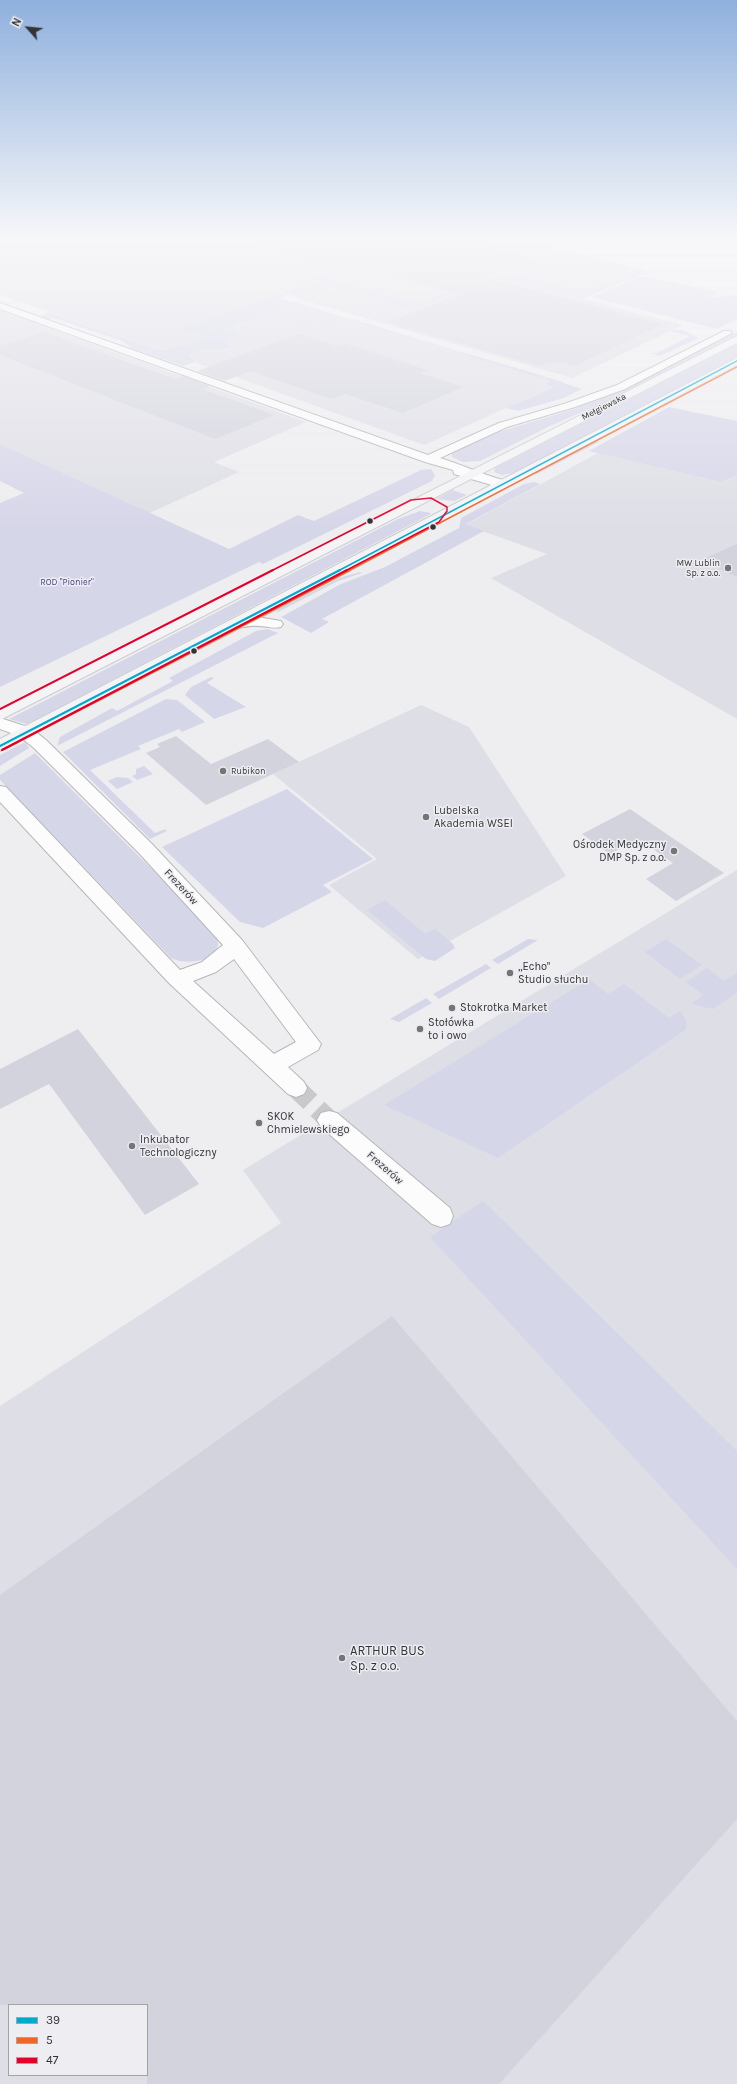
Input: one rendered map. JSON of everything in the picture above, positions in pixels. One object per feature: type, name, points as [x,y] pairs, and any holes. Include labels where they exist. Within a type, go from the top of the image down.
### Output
[{"type":"main road","name":"Mełgiewska","points":[[0,715],[413,504],[455,475],[472,474],[737,339]]},
{"type":"main road","name":"Mełgiewska","points":[[268,608],[737,361]]},
{"type":"main road","points":[[413,504],[430,503],[438,506],[442,509],[437,518]]},
{"type":"main road","points":[[0,746],[237,624]]},
{"type":"street","points":[[82,335],[429,459],[464,469],[472,474],[502,484]]},
{"type":"street","name":"Mełgiewska","points":[[429,459],[503,425],[571,405],[621,387],[723,335]]},
{"type":"street","points":[[429,459],[455,475]]},
{"type":"street","points":[[237,624],[257,621],[276,624],[270,617],[268,608]]},
{"type":"street","name":"Frezerów","points":[[0,723],[25,732],[40,744],[145,848],[235,945],[310,1044],[272,1066]]},
{"type":"street","points":[[0,790],[176,978],[296,1088]]},
{"type":"street","points":[[176,978],[192,975],[209,967],[226,957],[235,945]]},
{"type":"street","name":"Frezerów","points":[[329,1120],[441,1216]]},
{"type":"shaded area","points":[[0,335],[69,335],[306,422],[214,462],[239,472],[150,513],[0,444]]},
{"type":"shaded area","points":[[117,335],[200,335],[205,337],[163,351]]},
{"type":"shaded area","points":[[220,335],[406,335],[564,382],[424,445],[169,353]]},
{"type":"shaded area","points":[[425,335],[662,335],[572,378]]},
{"type":"shaded area","points":[[598,453],[721,482],[737,475],[737,719],[491,578],[547,554],[465,525]]},
{"type":"shaded area","name":"Lubelska Akademia WSEI","points":[[421,705],[469,727],[566,876],[418,959],[329,885],[377,859],[273,774]]},
{"type":"shaded area","points":[[737,870],[737,2084],[0,2084],[0,1406],[281,1223],[243,1170]]},
{"type":"green space","points":[[105,335],[117,335],[163,351],[205,337],[200,335],[236,335],[228,338],[232,340],[227,344],[232,347],[199,350],[189,355],[189,357],[195,362],[183,366],[131,348],[122,341]]},
{"type":"green space","points":[[400,335],[417,339],[408,341],[412,339]]},
{"type":"green space","points":[[687,335],[694,335],[699,338],[660,356],[650,353],[657,353],[690,336]]},
{"type":"green space","points":[[730,335],[737,335],[601,404],[548,427],[480,461],[463,462],[452,457],[452,453],[488,435],[571,410],[600,399]]},
{"type":"green space","points":[[737,344],[737,357],[513,473],[502,475],[494,472],[495,468]]},
{"type":"green space","points":[[467,354],[544,376],[541,378],[464,355]]},
{"type":"green space","points":[[549,378],[582,389],[564,398],[518,411],[506,408],[554,387],[545,384],[550,381],[546,379]]},
{"type":"green space","points":[[669,407],[737,421],[737,475],[721,482],[589,451]]},
{"type":"green space","points":[[595,441],[599,442],[535,475],[537,472]]},
{"type":"green space","name":"ROD \"Pionier\"","points":[[0,444],[229,549],[298,515],[314,521],[421,470],[431,469],[435,475],[432,481],[263,564],[259,562],[0,687],[0,503],[24,493],[0,481]]},
{"type":"green space","points":[[534,482],[540,484],[466,524],[484,531],[322,619],[329,622],[311,633],[281,617],[341,584],[385,567],[459,528],[461,518],[524,484]]},
{"type":"green space","points":[[452,490],[467,495],[454,501],[436,499]]},
{"type":"green space","points":[[420,511],[431,513],[27,724],[9,719],[398,519]]},
{"type":"green space","points":[[360,572],[362,573],[338,581],[276,613],[279,609],[339,578]]},
{"type":"green space","points":[[267,629],[278,633],[57,746],[60,737],[112,708],[117,711],[173,681],[169,678],[256,631]]},
{"type":"green space","points":[[211,677],[214,678],[207,683],[246,707],[214,719],[185,695],[191,687]]},
{"type":"green space","points":[[166,699],[177,700],[205,722],[182,732],[179,729],[138,746],[141,749],[90,770],[155,833],[165,829],[167,831],[150,839],[63,752]]},
{"type":"green space","points":[[25,742],[29,748],[0,766],[0,755]]},
{"type":"green space","points":[[35,753],[213,930],[218,942],[217,949],[213,954],[207,958],[192,962],[171,958],[0,780],[0,775]]},
{"type":"green space","points":[[144,766],[153,774],[137,780],[132,776],[136,774],[136,769]]},
{"type":"green space","points":[[117,777],[128,778],[133,782],[117,789],[108,781]]},
{"type":"green space","points":[[287,789],[373,859],[323,885],[332,892],[263,928],[240,922],[162,847]]},
{"type":"green space","points":[[385,900],[425,934],[435,929],[453,944],[455,948],[435,961],[426,959],[367,910]]},
{"type":"green space","points":[[528,939],[538,940],[498,964],[492,960]]},
{"type":"green space","points":[[666,939],[702,965],[680,979],[645,952]]},
{"type":"green space","points":[[486,964],[491,968],[439,999],[433,994]]},
{"type":"green space","points":[[707,968],[724,981],[737,973],[737,993],[713,1009],[691,1004],[703,995],[686,982]]},
{"type":"green space","points":[[589,979],[608,994],[624,984],[669,1018],[680,1011],[686,1020],[687,1025],[685,1030],[498,1158],[384,1105]]},
{"type":"green space","points":[[426,998],[432,1003],[399,1022],[390,1019]]},
{"type":"green space","points":[[483,1201],[737,1451],[737,1569],[430,1237]]},
{"type":"building","points":[[34,335],[53,335],[175,379],[183,376],[210,386],[202,389],[274,415],[215,439],[0,355],[0,346]]},
{"type":"building","points":[[296,335],[303,335],[337,346],[344,343],[427,370],[419,373],[463,387],[403,413],[345,394],[331,399],[251,371],[224,381],[197,371]]},
{"type":"building","points":[[433,335],[639,335],[574,366],[563,362],[546,363],[539,366]]},
{"type":"building","name":"MW Lublin Sp. z o.o.","points":[[737,544],[737,577],[701,560]]},
{"type":"building","name":"Rubikon","points":[[176,736],[211,764],[268,739],[299,762],[206,805],[146,753],[160,747],[157,744]]},
{"type":"building","name":"Ośrodek Medyczny DMP Sp. z o.o.","points":[[630,809],[724,873],[676,901],[646,879],[673,863],[638,839],[610,854],[582,834]]},
{"type":"building","name":"Inkubator Technologiczny","points":[[78,1029],[199,1184],[145,1215],[49,1084],[0,1109],[0,1069]]},
{"type":"building","name":"ARTHUR BUS Sp. z o.o.","points":[[392,1316],[737,1721],[737,1819],[499,2084],[147,2084],[148,2004],[0,2005],[0,1595]]},
{"type":"tunnel","points":[[296,1088],[329,1120]]},
{"type":"transit line","name":"39","points":[[0,746],[268,608],[737,361]]},
{"type":"transit line","name":"5","points":[[2,750],[270,612],[737,367]]},
{"type":"transit line","name":"47","points":[[0,709],[411,500],[431,498],[447,507],[447,511],[439,522],[2,750]]},
{"type":"place","name":"MW Lublin Sp. z o.o.","points":[[728,568]]},
{"type":"place","name":"Rubikon","points":[[223,771]]},
{"type":"place","name":"Lubelska Akademia WSEI","points":[[426,817]]},
{"type":"place","name":"Ośrodek Medyczny DMP Sp. z o.o.","points":[[674,851]]},
{"type":"place","name":",,Echo'' Studio słuchu","points":[[510,973]]},
{"type":"place","name":"Stokrotka Market","points":[[452,1008]]},
{"type":"place","name":"Stołówka to i owo","points":[[420,1029]]},
{"type":"place","name":"SKOK Chmielewskiego","points":[[259,1123]]},
{"type":"place","name":"Inkubator Technologiczny","points":[[132,1146]]},
{"type":"place","name":"ARTHUR BUS Sp. z o.o.","points":[[342,1658]]}]
